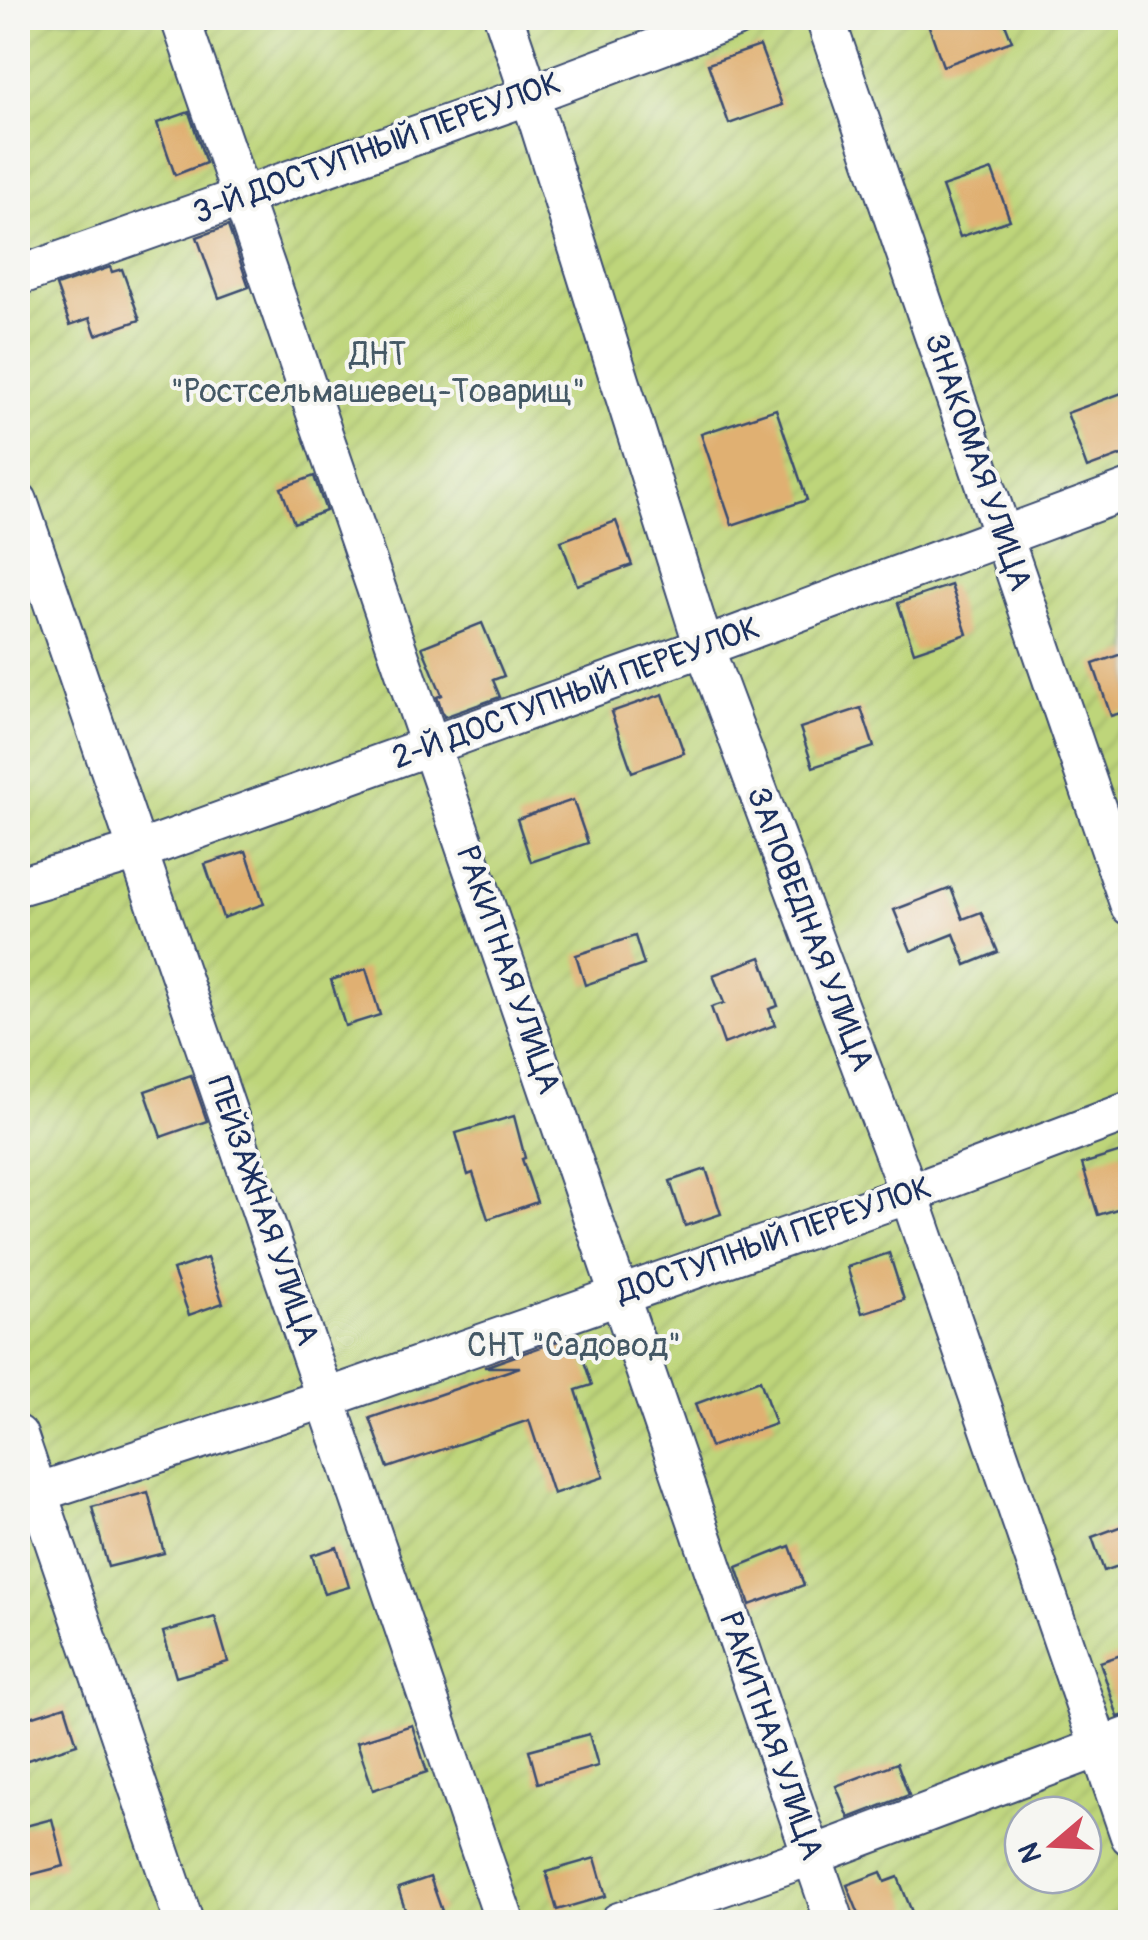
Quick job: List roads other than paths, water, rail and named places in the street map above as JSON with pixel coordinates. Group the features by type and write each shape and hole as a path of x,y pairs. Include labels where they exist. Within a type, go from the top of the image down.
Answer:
{"lane":[{"name":"РАКИТНАЯ УЛИЦА","path":"180,18 835,1922"},
{"name":"ЗАПОВЕДНАЯ УЛИЦА","path":"504,18 704,647 1115,1742 1130,1836"},
{"name":"3-Й ДОСТУПНЫЙ ПЕРЕУЛОК","path":"18,276 735,18"},
{"name":"ЗНАКОМАЯ УЛИЦА","path":"825,18 1130,906"},
{"name":"2-Й ДОСТУПНЫЙ ПЕРЕУЛОК","path":"18,886 138,851 1130,489"},
{"name":"ПЕЙЗАЖНАЯ УЛИЦА","path":"18,500 505,1922"},
{"name":"ДОСТУПНЫЙ ПЕРЕУЛОК","path":"27,1496 327,1398 910,1194 1130,1112"},
{"path":"18,1436 27,1496 184,1922"},
{"path":"619,1922 811,1856 1115,1742"}],"park label":[{"name":"ДНТ \"Ростсельмашевец-Товарищ\"","path":"378,374"},
{"name":"СНТ \"Садовод\"","path":"574,1346"}]}
